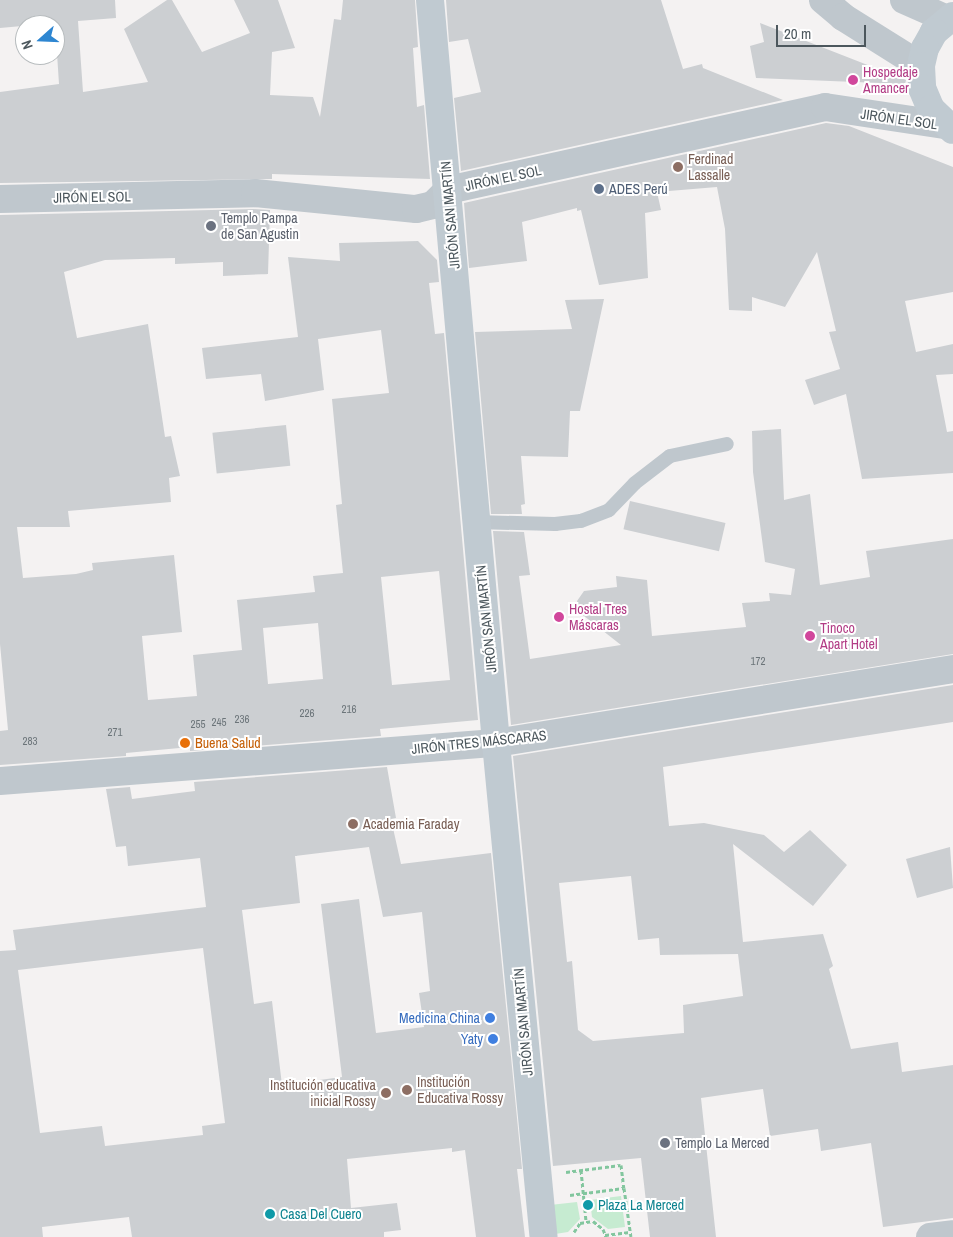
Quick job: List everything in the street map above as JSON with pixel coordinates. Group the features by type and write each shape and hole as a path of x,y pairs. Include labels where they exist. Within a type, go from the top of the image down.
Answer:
{"street":[{"name":"JIRÓN SAN MARTÍN","path":"430,0 496,743 544,1237"},
{"path":"823,0 843,17 920,66"},
{"path":"904,0 950,18 925,48 920,66 922,88 930,109 949,128"},
{"name":"JIRÓN EL SOL","path":"0,199 255,193 416,209 433,205 448,190 825,107 949,128"},
{"name":"JIRÓN TRES MÁSCARAS","path":"0,780 496,743 953,669"},
{"path":"930,1237 953,1234"}],"lane":[{"path":"476,522 555,524 581,522 609,510 635,483 670,456 726,444"}],"path":[{"path":"539,1188 582,1170 621,1165 631,1235 606,1236 599,1224 586,1221 576,1228 573,1237"},
{"path":"582,1170 586,1221"},
{"path":"539,1188 583,1194 624,1188"}],"green space":[{"path":"621,1196 625,1227 608,1229 592,1217 590,1200"},
{"path":"577,1202 580,1219 568,1232 555,1234 550,1205"}],"building":[{"path":"0,0 115,0 116,18 78,21 83,92 148,82 124,29 167,0 172,0 202,52 250,33 234,0 278,0 295,48 272,52 270,95 313,97 320,117 334,19 341,20 343,0 415,0 418,47 413,48 417,107 424,105 430,179 272,174 272,179 0,183 0,92 59,84 58,65 65,65 65,15 15,15 15,27 0,28"},
{"path":"446,0 661,0 683,69 702,64 703,68 783,100 461,171 454,98 481,92 468,39 449,42"},
{"path":"760,23 906,80 905,84 756,78 750,46 764,42"},
{"path":"826,123 849,126 953,167 953,292 905,301 916,352 953,344 953,374 936,375 947,432 953,431 953,473 862,479 846,394 814,405 805,380 840,369 829,332 836,331 817,252 785,307 752,297 752,311 729,310 725,229 717,187 657,192 661,210 645,213 648,278 599,285 581,210 577,211 577,208 522,222 527,261 469,268 464,203"},
{"path":"270,210 268,274 223,276 223,262 175,264 175,258 105,260 64,272 77,338 148,324 165,437 171,436 180,476 169,478 171,502 68,511 70,527 17,527 23,578 76,574 93,570 92,563 174,555 182,632 142,636 148,700 197,696 193,655 242,650 237,600 315,592 313,576 343,573 336,505 342,504 332,399 389,393 381,330 318,339 324,390 265,401 261,374 206,379 202,348 298,337 288,257 340,261 339,243 418,241 437,260 439,282 429,283 435,334 444,333 478,720 380,729 381,736 190,751 190,747 126,753 126,756 0,765 0,731 8,730 0,644 0,215","holes":["439,571 450,680 392,685 381,577","318,623 323,679 268,684 263,628"]},
{"path":"604,299 580,411 570,411 568,457 521,456 525,504 521,505 522,514 491,514 475,332 572,329 565,300"},
{"path":"286,425 290,466 217,474 212,433"},
{"path":"781,429 784,500 810,494 820,585 870,577 866,551 953,539 953,654 511,725 493,531 524,532 530,575 519,576 530,659 621,645 579,612 577,601 584,591 617,587 616,576 647,580 652,636 746,627 742,603 770,601 769,593 791,595 795,569 765,562 753,472 752,431"},
{"path":"630,501 725,523 719,551 623,529"},
{"path":"953,685 953,722 663,767 669,826 704,823 764,835 784,852 810,830 847,865 813,906 733,844 743,942 823,934 833,966 829,969 851,1049 898,1042 902,1072 953,1065 953,1218 883,1227 871,1143 821,1151 818,1129 770,1136 763,1089 701,1098 716,1237 650,1237 641,1158 553,1166 513,756","holes":["631,876 638,940 659,938 660,955 738,954 743,996 683,1005 684,1033 593,1041 578,1030 572,961 567,962 559,883"]},
{"path":"387,767 396,818 391,819 401,864 491,853 522,1169 517,1169 525,1237 476,1237 465,1150 452,1152 452,1148 347,1159 351,1208 397,1203 401,1230 384,1232 384,1237 132,1237 129,1217 42,1227 43,1237 0,1237 0,951 16,950 13,930 206,907 200,858 128,866 126,846 116,847 106,789 130,787 132,799 195,791 194,782","holes":["369,847 383,917 422,912 430,991 419,993 424,1027 376,1033 359,899 321,904 342,1077 282,1085 272,1001 254,1004 242,910 300,903 295,856","203,948 225,1123 202,1126 203,1135 105,1146 102,1126 40,1133 18,970"]},
{"path":"950,847 953,888 917,898 906,859"}],"place":[{"name":"Hospedaje Amancer","path":"853,80"},
{"name":"Ferdinad Lassalle","path":"678,167"},
{"name":"ADES Perú","path":"599,189"},
{"name":"Templo Pampa de San Agustin","path":"211,226"},
{"name":"Hostal Tres Máscaras","path":"559,617"},
{"name":"Tinoco Apart Hotel","path":"810,636"},
{"name":"Buena Salud","path":"185,743"},
{"name":"Academia Faraday","path":"353,824"},
{"name":"Medicina China","path":"490,1018"},
{"name":"Yaty","path":"493,1039"},
{"name":"Institución Educativa Rossy","path":"407,1090"},
{"name":"Institución educativa inicial Rossy","path":"386,1093"},
{"name":"Templo La Merced","path":"665,1143"},
{"name":"Plaza La Merced","path":"588,1205"},
{"name":"Casa Del Cuero","path":"270,1214"}]}
